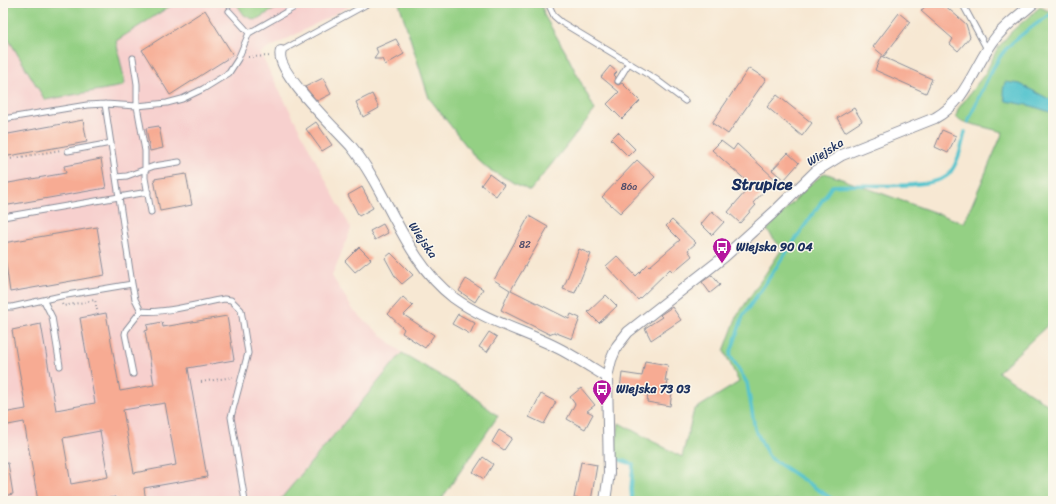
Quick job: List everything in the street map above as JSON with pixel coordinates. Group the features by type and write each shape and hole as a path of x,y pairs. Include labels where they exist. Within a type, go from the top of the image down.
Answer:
{"street":[{"name":"Wiejska","path":"605,501 609,473 607,377 611,360 617,346 628,332 724,257 773,213 816,171 842,154 935,118 948,110 958,100 998,36 1034,3"},
{"name":"Wiejska","path":"280,54 288,74 310,103 334,126 355,152 414,250 442,288 470,307 554,346 607,377"}],"lane":[{"path":"3,119 105,104 137,106 167,103 182,99 203,89 229,73 238,59 249,33 302,3"},
{"path":"280,54 369,3"},
{"path":"548,3 554,16 561,22 666,86 685,101"},
{"path":"962,3 988,51"},
{"path":"229,11 249,33"},
{"path":"133,58 137,84 137,106 145,151 145,168 152,212"},
{"path":"618,81 629,63"},
{"path":"105,104 132,284 135,299 140,311"},
{"path":"68,151 111,143"},
{"path":"116,177 127,176 145,168 179,162"},
{"path":"3,217 148,192"},
{"path":"3,307 44,302 61,296 132,284"},
{"path":"140,311 148,312 224,299 231,300 241,310 248,353 231,417 245,501"},
{"path":"44,302 52,316 60,366"},
{"path":"133,374 125,334 126,330 140,311"}],"path":[{"path":"238,59 280,54"},
{"path":"3,160 60,150 68,151"},
{"path":"200,382 235,377 242,378"}],"shaded area":[{"path":"175,3 236,3 244,15 255,20 286,3 356,3 260,53 351,229 332,276 354,311 402,353 279,501 3,501 3,30 45,100 125,83 116,41"}],"green space":[{"path":"3,3 175,3 116,41 125,83 123,86 45,100 3,30"},
{"path":"236,3 286,3 255,20 244,15"},
{"path":"399,3 542,3 544,15 565,51 595,110 530,191 488,169 475,157 429,98"},
{"path":"1040,7 1051,12 1053,11 1053,320 998,372 1053,408 1053,501 632,501 631,489 633,464 620,460 615,461 615,448 619,423 682,457 694,410 739,382 724,351 737,316 782,249 767,230 809,185 825,173 964,223 1003,132 960,121 956,117 958,109 986,72 997,49 1011,32"},
{"path":"402,353 465,390 498,416 440,501 279,501"}],"water":[{"path":"1005,82 1020,84 1049,99 1053,102 1053,113 1032,106 1006,101 1003,91"}],"building":[{"path":"928,3 942,3 966,24 970,37 958,51 950,44 953,39 921,11"},
{"path":"205,10 233,55 170,95 142,50"},
{"path":"899,13 910,22 884,56 873,47"},
{"path":"396,39 404,54 385,65 382,59 374,59 378,53 376,48"},
{"path":"881,56 932,79 926,93 875,70"},
{"path":"610,66 617,72 614,75 616,77 615,83 618,85 622,83 640,101 622,119 607,104 619,92 601,77"},
{"path":"749,68 766,79 728,134 712,123"},
{"path":"323,78 331,94 317,101 305,87"},
{"path":"372,94 379,108 363,117 356,102"},
{"path":"777,95 812,123 802,136 767,107"},
{"path":"854,108 862,121 845,132 837,118"},
{"path":"83,120 87,142 3,157 3,135"},
{"path":"316,122 332,145 322,151 306,129"},
{"path":"159,126 163,148 150,151 146,128"},
{"path":"942,130 956,136 948,153 935,147"},
{"path":"618,132 635,149 628,156 611,139"},
{"path":"721,141 733,150 737,144 775,179 753,203 756,205 740,223 728,212 751,185 712,150"},
{"path":"788,153 799,163 784,180 772,170"},
{"path":"101,159 106,188 3,206 3,184 66,173 64,166"},
{"path":"637,160 655,177 620,213 602,197"},
{"path":"186,174 192,205 160,211 154,179"},
{"path":"489,174 504,185 496,196 481,185"},
{"path":"362,187 373,208 359,216 348,195"},
{"path":"712,211 724,222 712,235 701,224"},
{"path":"529,216 548,227 511,290 569,319 571,314 580,318 572,339 554,332 549,334 501,310 510,290 494,280"},
{"path":"672,220 696,243 688,250 692,256 673,272 670,269 638,300 606,266 617,256 636,276 648,264 650,266 680,240 666,226"},
{"path":"383,224 388,233 375,240 370,231"},
{"path":"97,227 105,275 10,292 3,243"},
{"path":"359,247 371,259 355,272 345,261"},
{"path":"579,249 591,254 575,293 563,289"},
{"path":"391,253 413,275 402,284 396,278 385,258"},
{"path":"712,275 720,285 710,293 702,282"},
{"path":"466,279 483,289 475,302 459,291"},
{"path":"606,295 617,306 599,323 588,312"},
{"path":"403,297 413,306 404,315 434,335 425,348 402,333 404,329 388,314"},
{"path":"672,307 681,320 651,340 645,328 662,317 660,315"},
{"path":"106,313 120,391 154,385 145,331 148,330 147,325 162,322 163,327 227,316 234,360 188,368 207,477 144,488 146,501 117,501 116,497 91,501 38,501 24,422 3,426 3,413 26,409 12,330 41,324 56,410 95,403 80,318","holes":["165,403 176,465 134,473 123,410","100,431 108,477 71,484 63,438"]},
{"path":"458,314 475,323 470,334 452,324"},
{"path":"489,332 497,337 487,352 479,347"},
{"path":"645,361 668,365 665,381 668,381 666,391 672,392 670,406 647,402 648,394 620,389 622,373 642,376"},
{"path":"581,388 595,405 587,411 593,414 585,429 567,419 575,404 570,397"},
{"path":"541,394 556,402 544,424 529,417"},
{"path":"499,430 512,438 504,450 492,442"},
{"path":"483,457 493,464 484,479 473,472"},
{"path":"581,462 597,465 591,501 574,498"},
{"path":"8,463 13,494 3,496 3,464"}],"waterway":[{"path":"968,122 980,94 1000,56 1022,34 1053,13"},
{"path":"835,501 769,457 755,429 747,383 730,355 743,316 832,186 910,185 939,180 948,175 954,166 959,155 965,132"},
{"path":"620,460 633,464 631,489 632,501"}],"place":[{"name":"Wiejska 90 04","path":"722,264"},
{"name":"Wiejska 73 03","path":"602,406"}],"district":[{"name":"Strupice","path":"762,184"}]}
